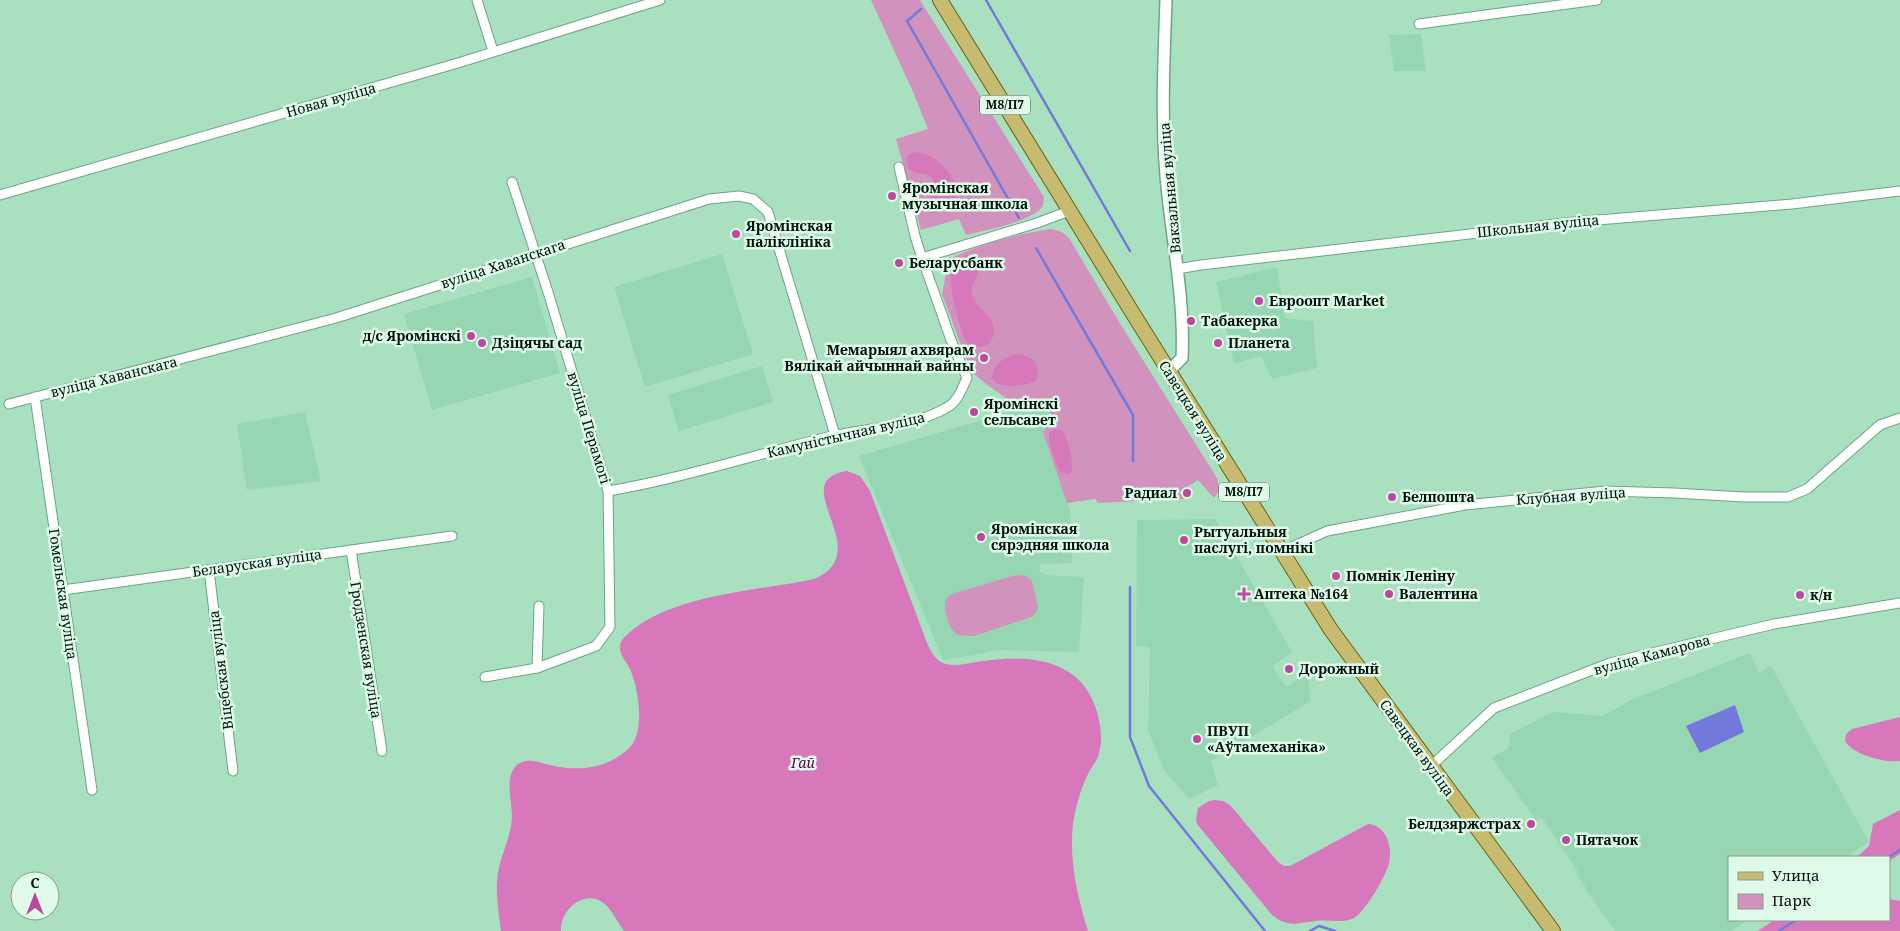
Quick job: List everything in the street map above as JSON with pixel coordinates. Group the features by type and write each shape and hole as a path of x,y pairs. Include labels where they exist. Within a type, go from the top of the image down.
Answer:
{"main road":[{"name":"Савецкая вуліца","path":"940,0 1331,630 1552,931"}],"street":[{"path":"477,0 493,51"},
{"name":"Новая вуліца","path":"0,195 458,63 660,0"},
{"name":"Вакзальная вуліца","path":"1166,0 1162,99 1166,176 1182,324 1182,358 1169,371"},
{"path":"1419,24 1598,0"},
{"name":"Камуністычная вуліца","path":"608,491 650,484 835,435 920,419 947,408 959,396 967,378 951,340 922,258 899,167"},
{"name":"вуліца Перамогі","path":"485,677 537,668 596,646 610,627 608,491 512,182"},
{"name":"Школьная вуліца","path":"1177,269 1221,262 1573,222 1792,204 1900,191"},
{"name":"вуліца Хаванскага","path":"9,404 336,318 709,199 739,196 753,199 768,212 835,435"},
{"path":"922,258 1037,224 1069,210"},
{"name":"Гомельская вуліца","path":"35,397 92,790"},
{"name":"Клубная вуліца","path":"1281,552 1327,531 1465,505 1606,491 1788,497 1807,490 1880,425 1900,418"},
{"name":"Беларуская вуліца","path":"63,590 452,536"},
{"name":"Гродзенская вуліца","path":"351,550 382,751"},
{"name":"Віцебская вуліца","path":"209,570 233,771"},
{"name":"вуліца Камарова","path":"1431,766 1494,708 1610,663 1774,624 1900,603"},
{"path":"537,668 539,606"}],"shaded area":[{"path":"1421,34 1426,71 1394,71 1389,35"},
{"path":"722,254 753,354 645,387 614,287"},
{"path":"1277,267 1285,318 1313,321 1317,368 1272,379 1261,356 1234,364 1216,282"},
{"name":"Дзіцячы сад","path":"532,277 560,373 432,410 404,314"},
{"path":"762,366 773,402 679,431 668,395"},
{"name":"Яромінская сярэдняя школа","path":"1043,402 1051,412 1051,422 1043,432 1070,511 1072,563 1040,564 1040,572 1045,575 1084,577 1079,652 1001,650 943,660 859,456"},
{"path":"305,412 321,481 247,490 237,424"},
{"path":"1215,519 1292,652 1272,666 1286,687 1307,674 1311,701 1211,761 1218,785 1189,799 1164,770 1148,730 1150,647 1136,646 1137,520"},
{"path":"1750,653 1759,673 1771,666 1869,842 1847,856 1728,856 1728,921 1746,921 1731,931 1615,931 1586,890 1576,873 1578,872 1542,818 1536,820 1492,758 1508,748 1510,734 1552,712 1603,716 1633,699"}],"green space":[{"path":"871,0 920,0 1044,197 1043,205 1039,211 1008,225 966,235 959,219 921,230 896,139 928,129"},
{"path":"914,152 922,153 937,160 949,172 953,180 956,196 949,206 939,212 931,213 927,207 933,190 933,179 908,168 907,156"},
{"path":"1051,229 1062,232 1069,238 1217,478 1220,489 1214,498 1198,480 1179,492 1184,499 1098,503 1095,499 1067,503 1043,432 1051,422 1051,412 1043,402 1013,411 1010,401 974,374 965,356 942,294 949,259 998,240"},
{"path":"966,255 971,255 979,264 972,293 976,303 991,320 994,331 991,341 980,347 971,345 964,337 953,300 951,276 958,261"},
{"path":"1018,354 1032,359 1037,370 1036,380 1028,384 1016,386 996,383 992,378 997,365 1004,359"},
{"path":"1055,429 1062,430 1068,444 1072,468 1068,474 1058,469 1049,442 1049,433"},
{"name":"Гай","path":"847,471 860,476 870,491 927,643 937,659 943,663 953,665 999,659 1030,659 1045,662 1072,674 1083,684 1091,697 1100,724 1101,739 1099,753 1079,797 1072,837 1075,878 1080,905 1088,931 624,931 606,905 590,898 576,903 570,908 565,915 561,931 501,931 497,882 511,825 510,780 515,767 520,763 535,761 561,767 593,767 613,760 630,747 638,730 639,707 632,675 620,652 622,640 649,619 670,609 718,596 814,579 831,567 838,552 824,488 830,477"},
{"path":"1020,575 1026,576 1032,581 1038,607 1036,613 1031,617 974,636 957,635 954,632 946,614 946,599 952,594"},
{"path":"1900,717 1900,761 1886,761 1870,757 1855,750 1845,741 1846,734 1852,729"},
{"path":"1209,801 1223,801 1230,805 1278,862 1284,866 1290,866 1368,824 1374,825 1384,832 1390,850 1389,863 1380,885 1364,909 1349,920 1283,922 1272,915 1197,824 1198,808"},
{"path":"1900,810 1900,854 1890,860 1890,856 1858,856 1869,846 1873,824"},
{"path":"1890,899 1900,901 1900,931 1758,931 1773,921 1890,921"}],"water":[{"path":"1735,705 1744,732 1700,753 1686,726"}],"waterway":[{"path":"986,0 1130,251"},
{"path":"921,9 907,21 1019,218"},
{"path":"1036,248 1133,415 1133,461"},
{"path":"1130,587 1130,737 1149,786 1265,931"},
{"path":"1890,856 1900,850"},
{"path":"1779,931 1794,921"},
{"path":"1310,931 1319,926 1335,931"}],"place":[{"name":"Яромінская музычная школа","path":"892,196"},
{"name":"Яромінская паліклініка","path":"736,234"},
{"name":"Беларусбанк","path":"899,263"},
{"name":"Евроопт Market","path":"1259,301"},
{"name":"Табакерка","path":"1191,321"},
{"name":"д/с Яромінскі","path":"471,336"},
{"name":"Дзіцячы сад","path":"482,343"},
{"name":"Планета","path":"1218,343"},
{"name":"Мемарыял ахвярам Вялікай айчыннай вайны","path":"984,358"},
{"name":"Яромінскі сельсавет","path":"974,412"},
{"name":"Радиал","path":"1187,493"},
{"name":"Белпошта","path":"1392,497"},
{"name":"Яромінская сярэдняя школа","path":"981,537"},
{"name":"Рытуальныя паслугі, помнікі","path":"1184,540"},
{"name":"Помнік Леніну","path":"1336,576"},
{"name":"Аптека №164","path":"1244,594"},
{"name":"Валентина","path":"1389,594"},
{"name":"к/н","path":"1800,595"},
{"name":"Дорожный","path":"1289,669"},
{"name":"ПВУП «Аўтамеханіка»","path":"1197,739"},
{"name":"Белдзяржстрах","path":"1531,824"},
{"name":"Пятачок","path":"1566,840"}]}
